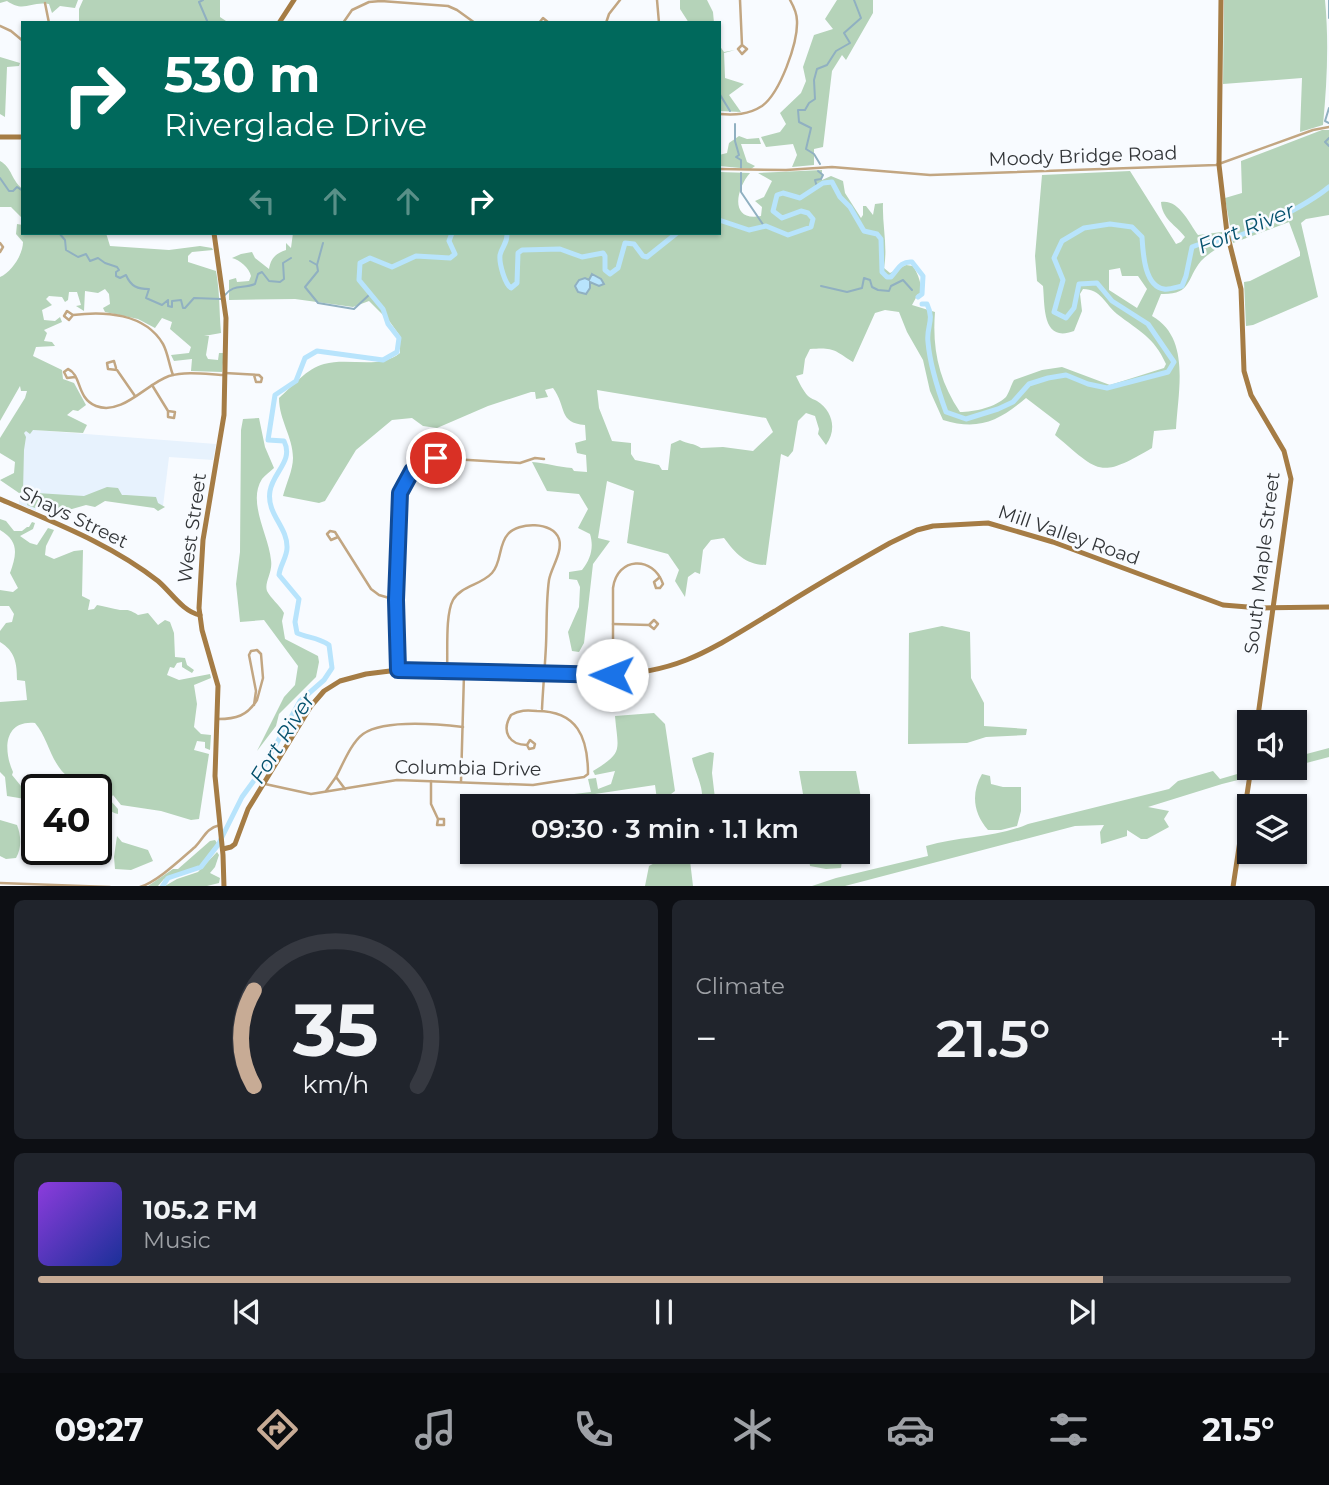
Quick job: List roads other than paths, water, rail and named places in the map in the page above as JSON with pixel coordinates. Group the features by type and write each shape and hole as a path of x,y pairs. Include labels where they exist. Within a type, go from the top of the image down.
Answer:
{"main road":[{"path":"280,21 295,0"},
{"name":"South Maple Street","path":"1221,0 1219,165 1227,233 1241,289 1245,378 1251,395 1284,451 1290,472 1290,491 1259,710"},
{"path":"0,137 21,137"},
{"name":"West Street","path":"214,235 227,336 222,434 202,547 200,615 218,680 214,772 224,886"},
{"name":"Shays Street","path":"0,499 103,545 156,579 189,611 200,615"},
{"name":"Mill Valley Road","path":"222,847 235,845 246,813 309,708 324,691 348,678 398,670 612,675 645,672 688,661 905,535 933,526 977,522 1005,527 1054,542 1215,603 1239,608 1329,607"},
{"path":"1233,886 1249,780"}],"street":[{"path":"607,21 620,0"},
{"path":"657,0 659,21"},
{"path":"740,0 742,45"},
{"path":"721,114 746,113 761,107 774,94 796,32 796,15 791,0"},
{"path":"345,21 358,6 380,1 448,6 472,21"},
{"path":"45,4 49,21"},
{"path":"0,26 21,39"},
{"name":"Moody Bridge Road","path":"721,169 786,170 832,167 930,175 1219,165 1313,130 1329,127"},
{"path":"0,243 3,247 0,252"},
{"path":"73,315 113,314 144,326 162,343 173,375"},
{"path":"116,369 135,396"},
{"path":"75,377 85,399 100,407 117,406 173,375 254,375"},
{"path":"152,385 168,411"},
{"path":"398,670 396,600 400,496 412,471 423,463 439,458 515,463 535,458 544,459"},
{"path":"447,670 452,602 462,590 480,583 494,571 500,559 504,539 509,532 520,526 545,527 554,532 559,541 559,550 549,582 542,711 518,711 508,719 506,727 508,737 517,744 527,745"},
{"path":"338,537 366,583 379,595 396,600"},
{"path":"612,675 613,586 622,568 632,564 644,564 654,569 660,577"},
{"path":"612,624 649,625"},
{"path":"218,719 241,717 254,705 260,694 263,675 262,656 257,650 251,651 249,655 256,692 254,705"},
{"path":"461,783 464,670"},
{"name":"Columbia Drive","path":"263,784 310,794 390,780 536,785 584,777 588,774 584,744 577,727 562,715 542,711"},
{"path":"326,793 356,743 369,732 405,724 463,727"},
{"path":"336,776 345,789"},
{"path":"431,781 432,809 438,819"},
{"path":"142,886 195,846 209,829 220,825"},
{"path":"0,883 82,886"}],"water":[{"path":"592,274 604,284 599,286 590,282 586,294 578,292 575,286 579,280 589,280"}],"waterway":[{"path":"203,0 199,2 207,21"},
{"path":"820,164 814,154 806,149 811,128 799,122 798,110 805,110 815,99 814,80 817,69 827,65 836,51 850,43 844,33 861,18 854,0"},
{"path":"1329,0 1329,18"},
{"path":"721,96 730,111"},
{"path":"1329,108 1325,121 1329,123"},
{"path":"735,124 735,141 739,155 736,157 741,160 741,168"},
{"path":"1329,138 1325,142 1329,146"},
{"path":"817,187 815,180 821,179 823,175 818,171"},
{"path":"741,173 741,192 764,226"},
{"path":"0,178 9,191 17,187 21,190"},
{"name":"Fort River","path":"721,221 749,230 766,226 788,235 811,227 813,219 808,213 801,211 782,218 773,211 777,195 783,193 800,198 823,183 832,182 864,231 877,234 881,239 882,272 891,277 902,264 912,262 923,276 922,294 918,297"},
{"name":"Fort River","path":"922,304 927,304 929,310 929,351 946,412 966,419 1013,402 1029,384 1048,378 1066,375 1107,388 1168,372 1174,362 1148,324 1112,301 1097,283 1079,284 1074,308 1066,318 1054,312 1063,280 1054,258 1062,241 1084,228 1110,224 1132,227 1142,237 1146,268 1152,282 1157,287 1171,289 1182,286 1192,247 1235,237 1263,226 1329,187"},
{"path":"61,235 65,240 66,250 78,257 86,254 90,261 98,258 117,267 119,270 116,276 120,278 126,275 135,286 149,289 146,298 162,305 168,300 168,306 172,307 172,301 181,300 185,308 194,298 221,299"},
{"name":"Fort River","path":"163,886 168,878 201,867 218,845 242,797 263,768 300,701 324,680 332,668 329,645 297,633 295,622 299,599 279,575 287,551 286,540 271,507 270,491 285,461 286,448 284,441 268,440 275,395 296,381 305,358 317,351 383,360 397,352 399,338 388,324 383,309 359,280 360,263 370,258 392,267 416,256 450,258 455,254 449,241 451,235"},
{"name":"Fort River","path":"507,235 500,259 501,268 511,288 517,283 518,253 522,250 560,249 582,257 603,253 605,270 610,274 618,268 625,243 634,244 643,256 647,257 674,235"},
{"path":"317,265 323,243"},
{"path":"225,295 235,288 255,284 258,274 262,272 269,281 280,282 284,279 283,263 291,258"},
{"path":"310,261 317,265 318,271 305,287 318,303 354,309 370,294"},
{"path":"821,286 847,292 862,288 864,278 870,280 872,287 878,290 889,291 891,286 903,280 912,290"}]}
